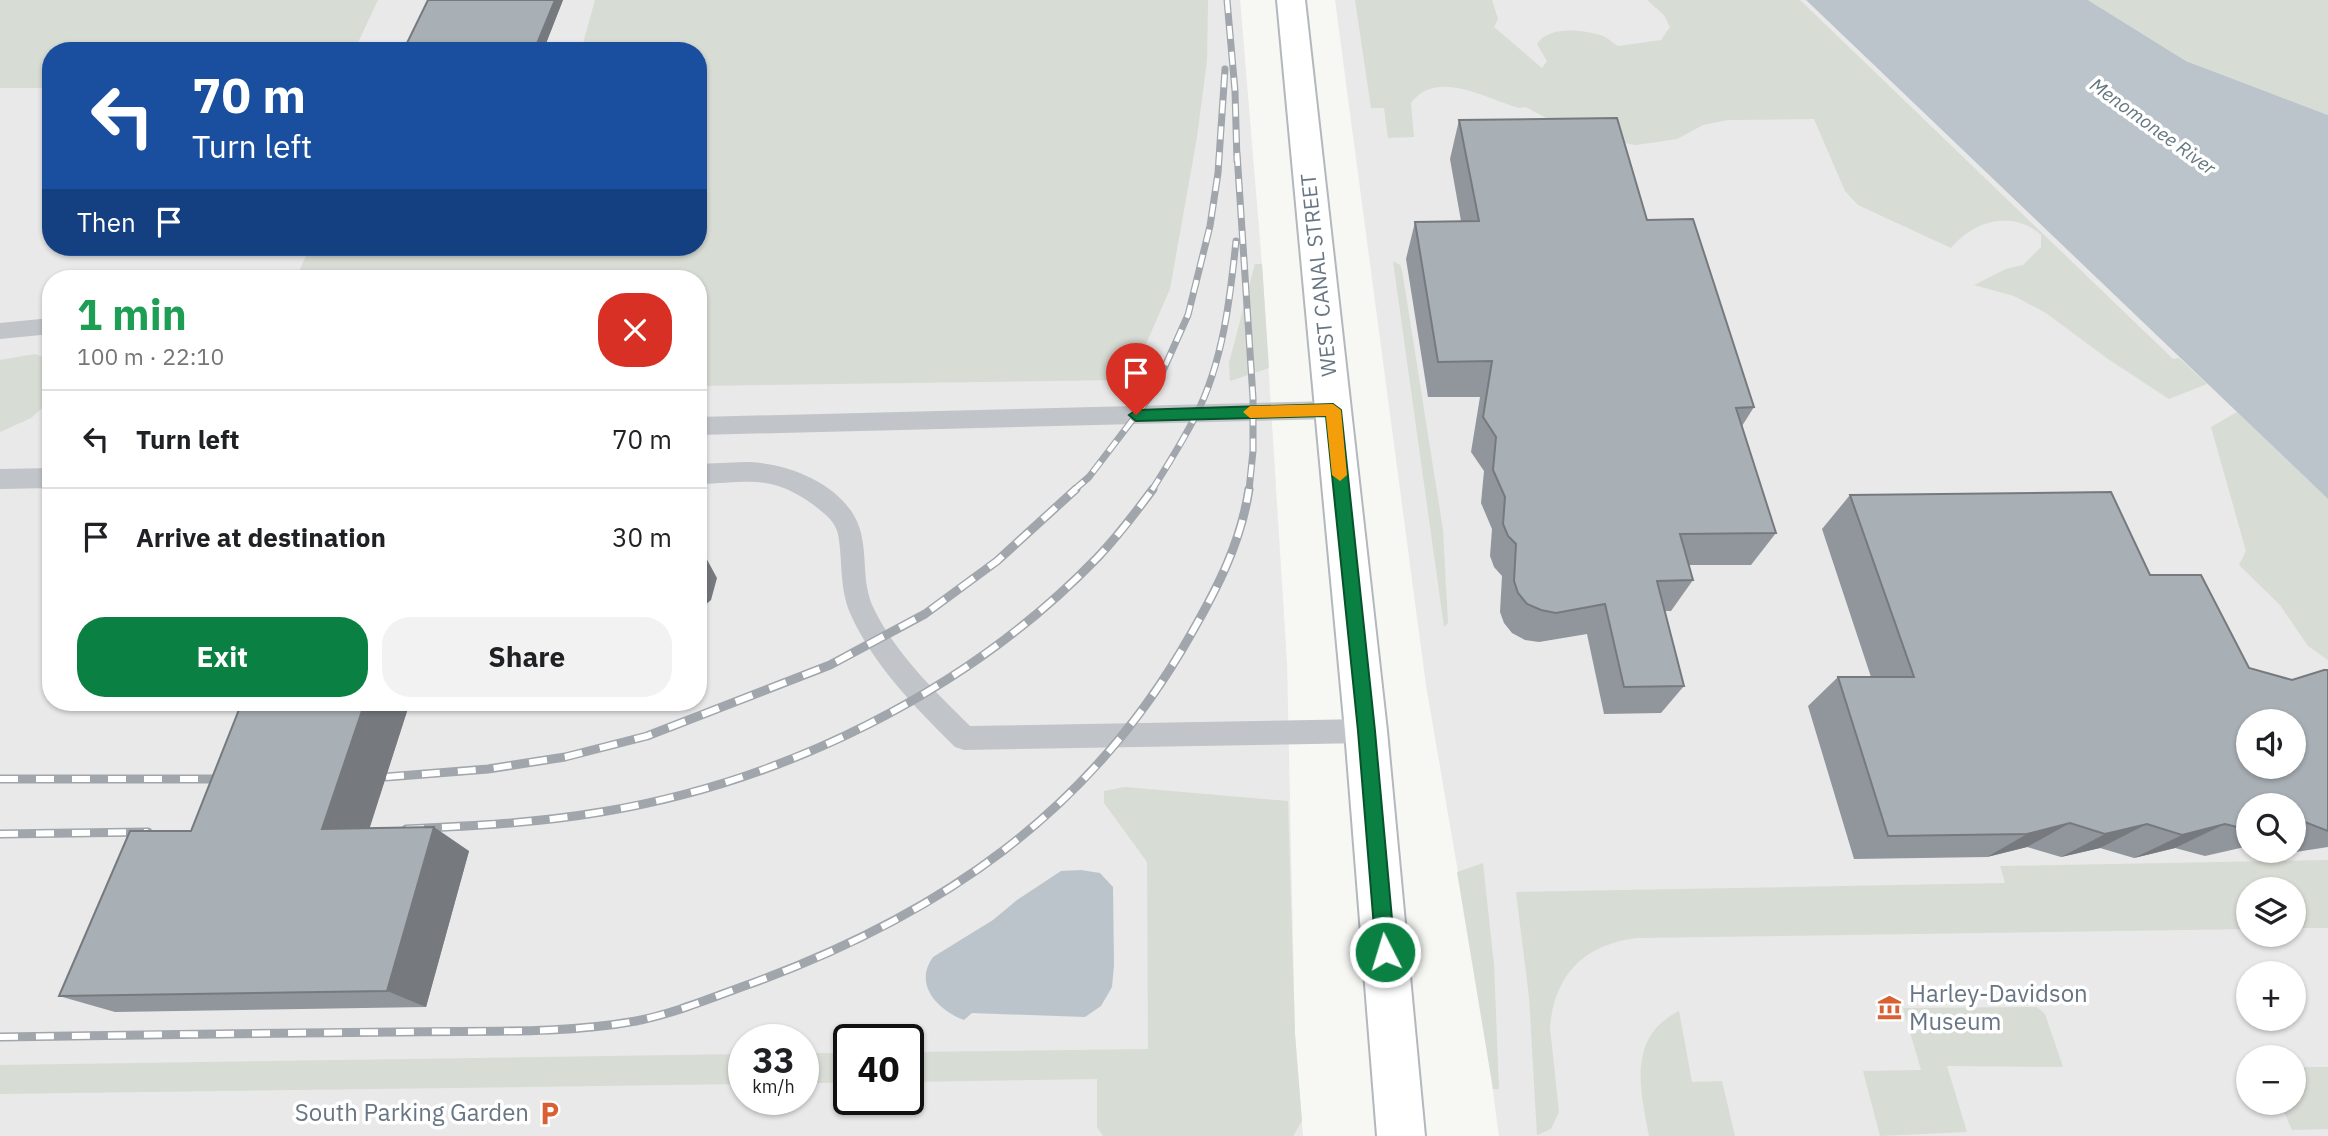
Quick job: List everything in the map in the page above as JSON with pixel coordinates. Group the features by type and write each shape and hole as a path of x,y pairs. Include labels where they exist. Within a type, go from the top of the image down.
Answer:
{"street":[{"name":"WEST CANAL STREET","path":"1291,0 1366,731 1401,1136"}],"lane":[{"path":"0,331 42,327"},
{"path":"707,426 1333,410"},
{"path":"707,474 775,473 818,495 844,518 851,545 855,593 878,639 921,695 964,738 1366,731"},
{"path":"0,479 42,478"}],"shaded area":[{"path":"0,0 1240,0 1262,264 1287,663 1295,1034 1303,1136 0,1136"},
{"path":"0,0 378,0 358,42 42,42 42,88 0,88"},
{"path":"595,0 1208,0 1207,60 1197,137 1170,289 1142,353 1121,380 707,386 707,270 300,270 306,256 707,256 707,42 583,42"},
{"path":"1335,0 1806,0 2328,499 2328,1136 1499,1136 1484,1024 1426,685"},
{"path":"1355,0 1492,0 1498,19 1494,27 1542,68 1547,61 1537,44 1550,34 1558,32 1595,34 1618,46 1661,40 1670,27 1664,15 1647,0 1800,0 2173,359 2179,358 2207,384 2169,399 2108,359 2046,313 2014,296 1974,285 2006,269 2023,265 2041,247 2041,235 2018,222 1994,222 1971,231 1951,248 1858,205 1845,191 1814,119 1728,120 1703,125 1677,139 1636,145 1608,140 1590,142 1526,107 1519,108 1478,93 1448,87 1434,88 1422,93 1411,103 1414,137 1388,138 1384,108 1371,108"},
{"path":"2088,0 2328,0 2328,115 2186,61"},
{"path":"1393,261 1400,265 1402,270 1443,530 1448,623 1444,627"},
{"path":"1255,264 1262,264 1269,368 1230,381 1229,363"},
{"path":"35,354 42,357 42,408 31,418 0,432 0,360"},
{"path":"2237,412 2328,499 2328,660 2308,646 2280,605 2239,565 2246,551 2211,427"},
{"path":"1125,787 1288,801 1295,1034 1302,1121 1293,1136 1103,1136 1097,1127 1097,1079 924,1082 924,1052 1148,1049 1147,862 1104,803 1104,791"},
{"path":"2306,860 2328,860 2328,928 2306,928 2306,877 2236,877 2236,929 1637,938 1618,941 1588,955 1576,965 1558,992 1550,1028 1559,1112 1551,1129 1537,1135 1529,997 1516,892 2005,883 2000,866 2306,863"},
{"path":"1483,863 1494,965 1499,1089 1493,1089 1457,872"},
{"path":"2037,1007 2045,1014 2063,1067 1947,1066 1967,1132 1880,1136 1863,1071 1921,1070 1903,1008"},
{"path":"1679,1011 1692,1082 1722,1081 1735,1136 1649,1136 1641,1083 1644,1050 1651,1035 1662,1022"},
{"path":"819,1053 833,1053 833,1083 819,1083"},
{"path":"728,1054 728,1084 0,1094 0,1065"},
{"path":"2306,1067 2328,1067 2328,1129 2292,1130 2285,1115 2306,1115"}],"water":[{"name":"Menomonee River","path":"1806,0 2088,0 2186,61 2328,115 2328,499"},
{"path":"1061,871 1100,873 1113,887 1112,987 1101,1006 1085,1017 972,1013 964,1020 937,1003 927,987 926,977 933,957 993,920 1017,900"}],"building":[{"path":"428,0 555,0 538,42 407,42"},
{"path":"1617,118 1647,220 1693,219 1754,407 1736,408 1776,533 1680,534 1693,580 1657,581 1684,686 1624,687 1605,604 1556,613 1527,604 1518,593 1514,581 1516,544 1508,536 1503,524 1505,497 1493,470 1496,437 1483,417 1492,361 1438,362 1415,222 1479,221 1459,120"},
{"path":"2111,492 2150,575 2201,575 2249,668 2292,680 2328,670 2328,831 2306,822 2306,793 2236,793 2236,827 2225,824 2182,835 2147,824 2105,834 2070,823 2027,834 1888,836 1838,677 1914,677 1850,495"},
{"path":"238,711 362,711 322,829 434,827 387,991 59,996 130,831 191,831"}],"railway":[{"path":"1227,0 1235,91 1237,161"},
{"path":"1074,490 1089,477 1153,393 1188,315 1210,226 1218,173 1225,69"},
{"path":"1237,153 1253,398 1253,451 1249,490"},
{"path":"1152,490 1191,425 1213,374 1228,308 1236,241"},
{"path":"386,777 488,769 565,757 647,736 830,665 925,614 997,561 1076,489"},
{"path":"406,829 528,821 601,812 670,798 804,754 869,724 931,689 990,650 1046,606 1097,558 1153,489"},
{"path":"0,1037 577,1028 636,1021 665,1014 819,956 885,925 947,890 1004,850 1058,805 1107,754 1151,697 1210,599 1234,546 1249,489"},
{"path":"0,779 230,779"},
{"path":"0,834 148,832"}],"slow traffic":[{"path":"1250,412 1333,410 1340,475"}],"place":[{"name":"Harley-Davidson Museum","path":"1889,1008"},
{"name":"South Parking Garden","path":"549,1113"}],"route":[{"path":"1136,415 1333,410 1366,731 1385,952"}]}
